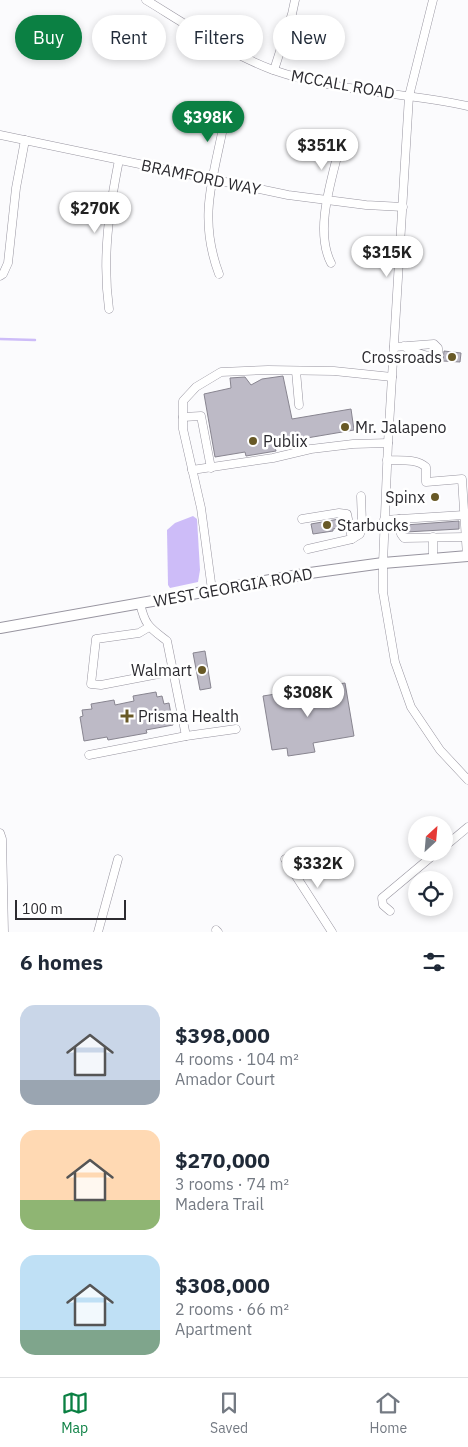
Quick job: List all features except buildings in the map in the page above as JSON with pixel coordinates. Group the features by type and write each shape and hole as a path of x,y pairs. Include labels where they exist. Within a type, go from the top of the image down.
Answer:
{"main road":[{"name":"WEST GEORGIA ROAD","path":"0,628 310,573 382,563 468,556"}],"street":[{"name":"MCCALL ROAD","path":"146,0 222,45 274,70 322,83 468,106"},
{"path":"274,70 295,0"},
{"path":"433,0 409,96 387,460 382,563 383,592 388,630 402,686 422,724 440,750 468,780"},
{"path":"219,274 213,260 207,214 226,112"},
{"name":"BRAMFORD WAY","path":"0,135 280,194 327,201 403,207"},
{"path":"0,276 3,274 8,263 16,188 25,140"},
{"path":"331,262 328,257 325,237 327,201 340,145"},
{"path":"109,309 106,234 110,202 119,160"},
{"path":"394,347 404,346"},
{"path":"296,371 299,405"},
{"path":"212,590 201,508 183,429 183,401 196,387 221,372 334,371 392,377"},
{"path":"183,418 201,416 211,468"},
{"path":"192,470 273,458 311,449 353,444 388,444"},
{"path":"387,460 422,463 426,467 426,482 462,479 468,556"},
{"path":"308,548 352,539 360,534 362,523 361,496"},
{"path":"302,519 339,513 346,514 352,539"},
{"path":"384,520 464,515"},
{"path":"399,519 401,534 404,538 466,537"},
{"path":"433,537 433,558"},
{"path":"140,603 143,618 149,627 167,641 186,736"},
{"path":"149,627 138,633 96,640 91,684 101,685 174,671"},
{"path":"89,755 186,736 236,729"},
{"path":"453,840 468,827"},
{"path":"0,834 2,839 4,932"},
{"path":"98,932 118,858"},
{"path":"285,859 332,932"},
{"path":"390,912 383,905 382,898 426,861"}],"shaded area":[{"path":"193,516 197,519 200,570 198,582 170,588 168,585 167,530 175,523"}],"waterway":[{"path":"0,339 35,340"}],"place":[{"name":"Crossroads","path":"452,357"},
{"name":"Mr. Jalapeno","path":"345,427"},
{"name":"Publix","path":"253,441"},
{"name":"Spinx","path":"435,497"},
{"name":"Starbucks","path":"327,525"},
{"name":"Walmart","path":"202,670"},
{"name":"Prisma Health","path":"127,716"}]}
